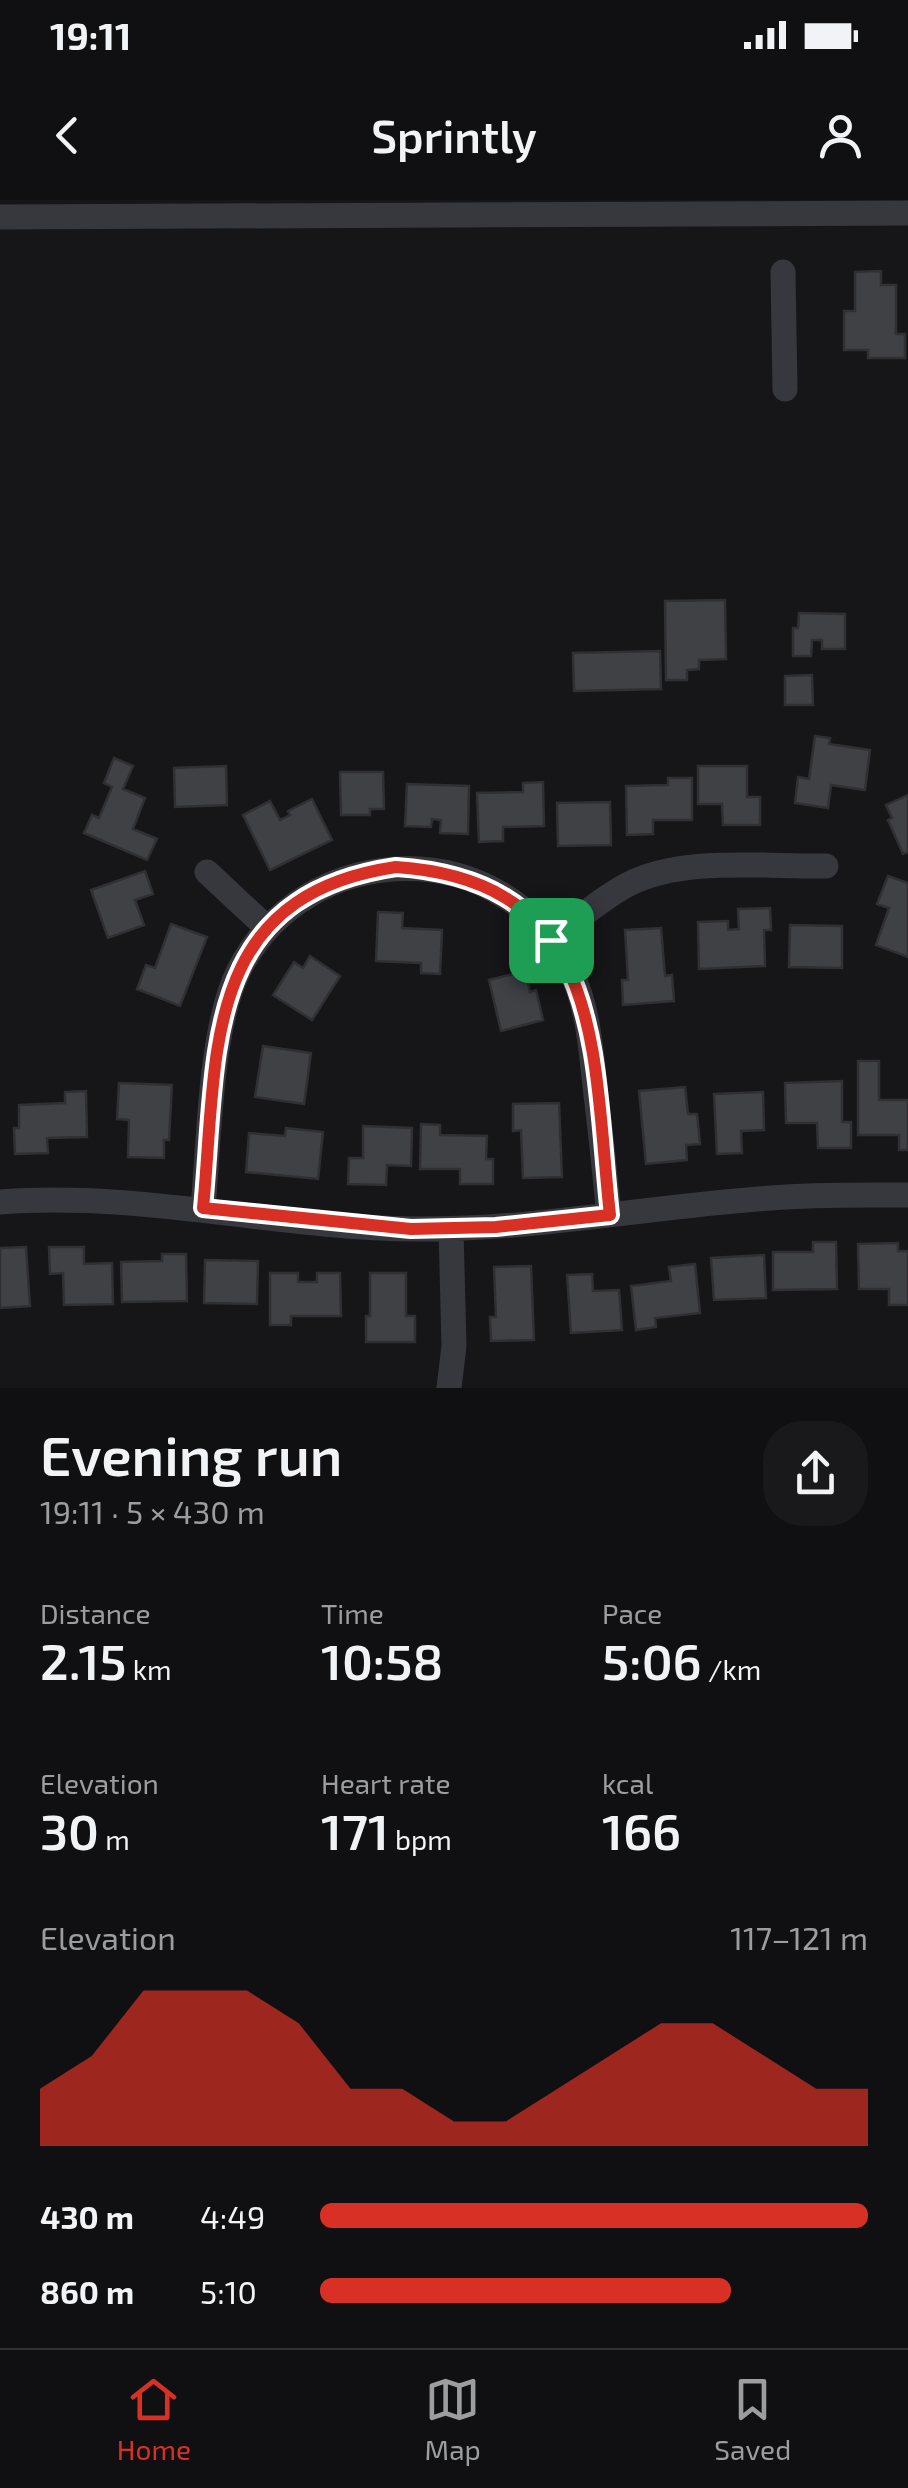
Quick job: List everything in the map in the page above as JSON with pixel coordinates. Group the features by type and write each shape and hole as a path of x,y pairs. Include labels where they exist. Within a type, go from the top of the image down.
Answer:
{"street":[{"path":"0,216 908,213"},
{"path":"782,272 784,389"},
{"path":"551,940 610,895 651,875 707,867 826,866"},
{"path":"203,1208 225,1003 250,948 267,928 310,894 362,872 396,867 449,874 497,892 532,917 551,940 579,988 587,1019 610,1215"},
{"path":"207,872 267,928"},
{"path":"0,1202 98,1199 345,1225 451,1229 769,1198 908,1195"},
{"path":"449,1388 454,1346 451,1229"}],"building":[{"path":"881,271 881,285 896,285 896,334 905,334 905,358 868,358 868,350 844,350 844,311 855,311 855,272"},
{"path":"725,600 726,659 699,660 699,669 687,670 687,680 666,680 665,601"},
{"path":"799,613 845,614 845,649 822,649 822,640 812,640 811,656 793,656 793,628 798,628"},
{"path":"660,651 661,689 574,691 573,653"},
{"path":"812,675 813,705 785,705 785,676"},
{"path":"815,736 830,738 829,744 870,750 865,790 831,785 828,808 795,803 798,777 809,779"},
{"path":"114,758 133,766 123,789 145,798 133,829 157,839 147,860 84,833 92,815 99,818 112,787 104,783"},
{"path":"226,766 227,805 175,807 174,768"},
{"path":"698,766 747,766 747,797 760,797 760,825 723,825 722,804 698,804"},
{"path":"340,772 383,772 384,809 370,809 370,815 341,815"},
{"path":"668,778 692,778 692,820 653,820 653,834 627,835 626,786 668,785"},
{"path":"543,782 544,826 503,827 503,841 479,842 477,793 523,792 523,783"},
{"path":"407,784 469,786 468,834 440,833 441,820 432,819 431,827 405,826"},
{"path":"908,795 908,852 903,854 888,820 892,818 886,805"},
{"path":"312,799 332,840 270,870 243,815 270,801 280,820 290,815 288,811"},
{"path":"610,802 611,845 558,846 557,803"},
{"path":"145,871 153,894 135,900 144,925 108,938 91,890"},
{"path":"888,876 908,883 908,957 876,945 889,908 877,904"},
{"path":"770,908 771,930 764,930 765,966 699,969 698,922 728,921 728,930 739,929 738,909"},
{"path":"378,912 403,913 402,928 442,930 440,974 421,973 421,963 376,961"},
{"path":"171,924 207,937 180,1006 137,989 146,965 155,968"},
{"path":"790,925 842,926 842,968 789,967"},
{"path":"661,928 665,976 672,975 674,1001 623,1005 622,980 628,980 625,930"},
{"path":"310,956 340,976 312,1020 273,995 294,962 303,968"},
{"path":"525,971 530,992 536,990 543,1020 501,1031 489,980"},
{"path":"263,1046 311,1053 304,1104 255,1097"},
{"path":"858,1061 879,1061 879,1100 908,1100 908,1150 899,1150 899,1135 858,1135"},
{"path":"842,1081 842,1122 851,1122 851,1148 818,1148 817,1123 786,1123 785,1083"},
{"path":"119,1083 172,1085 169,1140 164,1140 164,1158 128,1157 129,1120 117,1119"},
{"path":"685,1087 688,1114 697,1114 700,1144 686,1145 687,1160 646,1164 639,1091"},
{"path":"86,1091 87,1137 47,1138 48,1153 15,1154 14,1128 19,1128 19,1105 65,1103 65,1092"},
{"path":"763,1092 764,1130 741,1131 742,1153 717,1154 714,1094"},
{"path":"559,1103 562,1177 523,1178 521,1130 513,1131 513,1104"},
{"path":"421,1124 440,1125 440,1135 487,1136 486,1159 493,1159 493,1184 460,1184 460,1169 420,1169"},
{"path":"363,1126 412,1128 411,1166 387,1165 386,1185 348,1184 349,1158 363,1158"},
{"path":"286,1128 323,1132 318,1179 246,1172 249,1133 285,1136"},
{"path":"813,1242 836,1242 837,1289 773,1290 773,1252 813,1252"},
{"path":"898,1243 898,1251 908,1251 908,1305 889,1305 889,1289 859,1289 858,1244"},
{"path":"26,1247 30,1306 0,1308 0,1248"},
{"path":"49,1247 84,1247 84,1264 112,1263 113,1304 64,1305 63,1273 50,1274"},
{"path":"162,1254 186,1254 187,1301 122,1302 121,1262 162,1261"},
{"path":"764,1255 766,1298 714,1300 711,1258"},
{"path":"205,1260 258,1261 257,1304 204,1303"},
{"path":"695,1264 700,1313 655,1318 656,1327 636,1330 631,1286 671,1281 669,1267"},
{"path":"531,1266 534,1340 491,1341 490,1317 496,1317 494,1267"},
{"path":"270,1273 298,1273 298,1282 317,1282 317,1273 340,1273 341,1316 291,1316 291,1325 270,1325"},
{"path":"370,1273 406,1273 406,1316 415,1316 415,1342 366,1342"},
{"path":"592,1274 593,1291 619,1290 622,1330 571,1333 567,1275"}],"route":[{"path":"396,867 431,870 466,878 497,892 532,917 551,940 579,988 587,1019 610,1215 496,1227 411,1229 203,1208 225,1003 250,948 287,910 310,894 362,872 396,867"}]}
